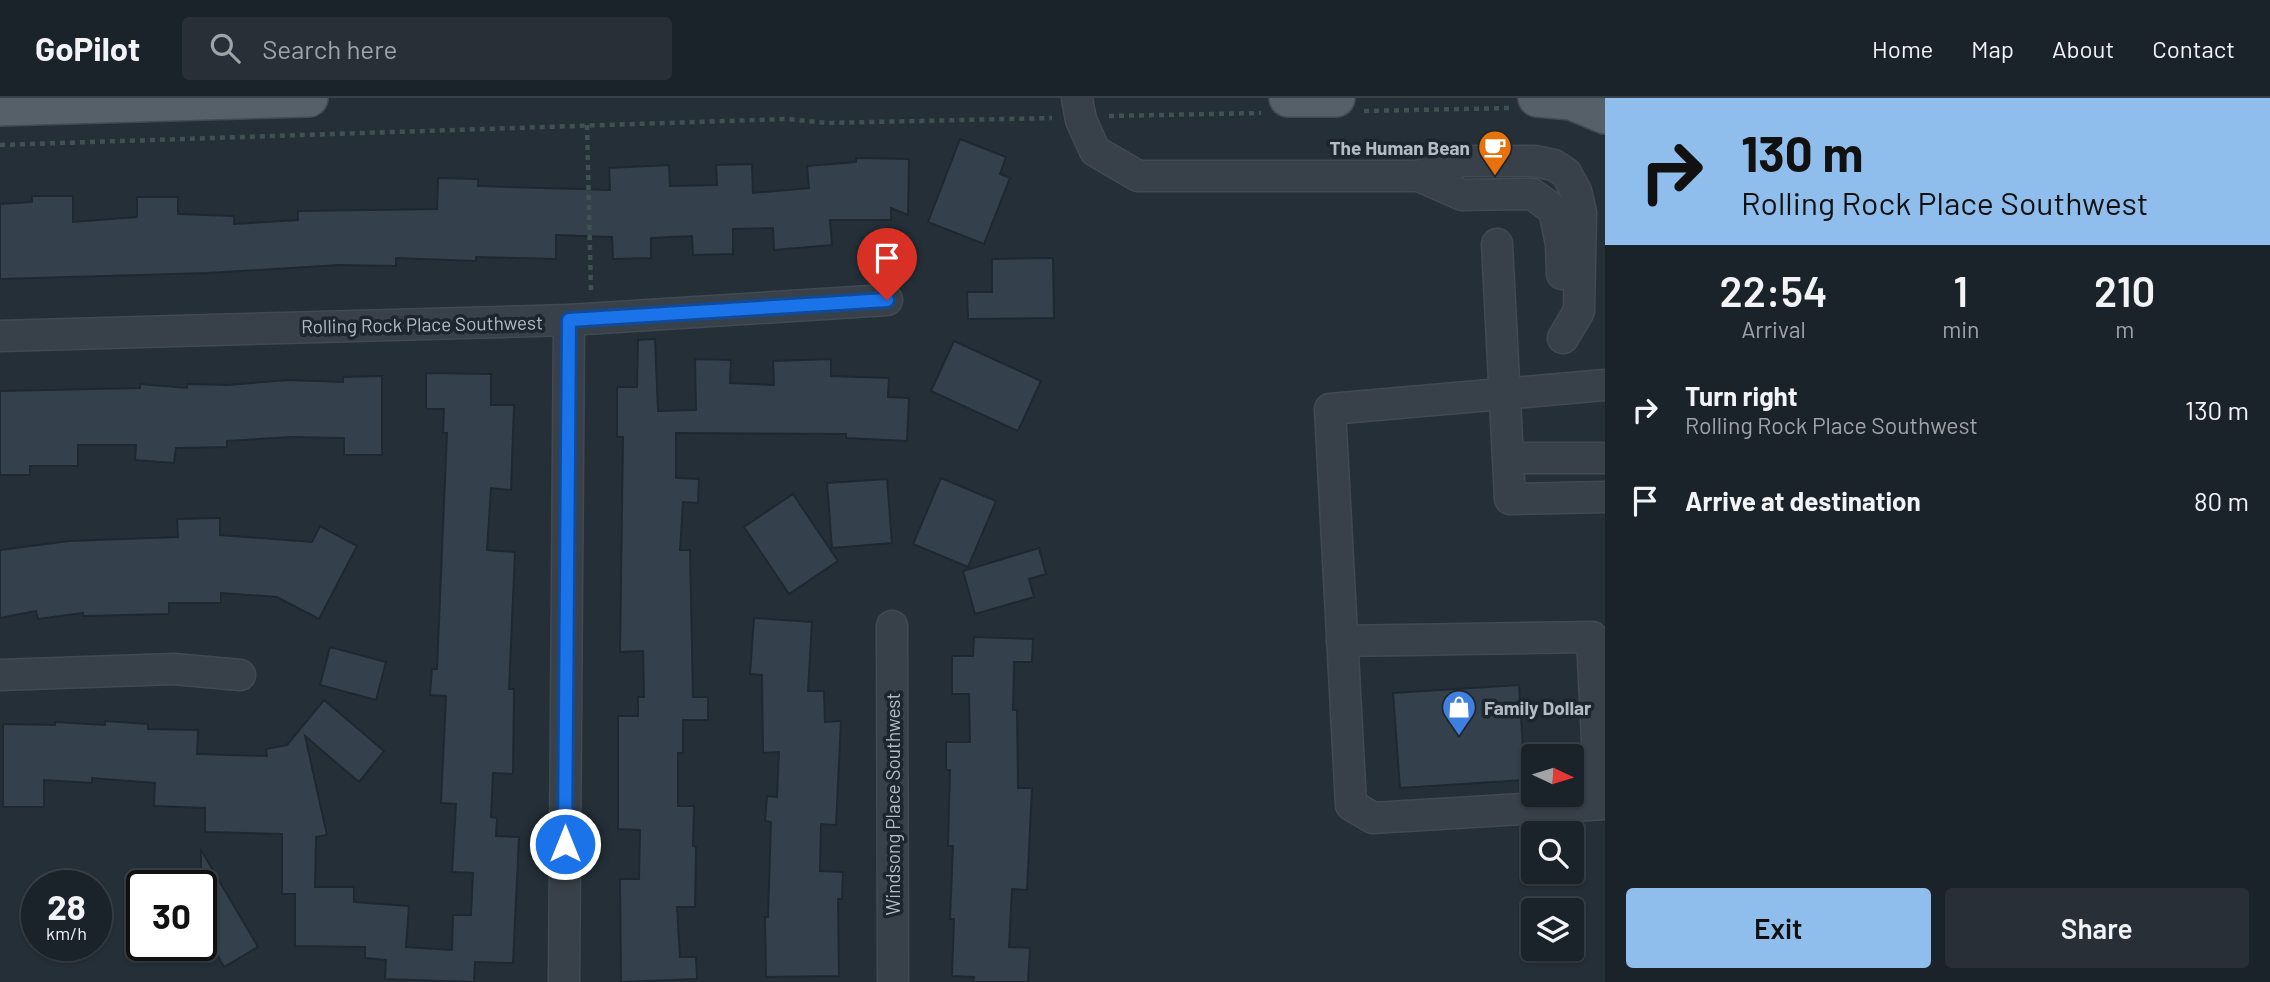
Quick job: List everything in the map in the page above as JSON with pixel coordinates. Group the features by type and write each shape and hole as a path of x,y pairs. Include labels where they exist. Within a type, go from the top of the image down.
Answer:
{"main road":[{"path":"0,107 309,98"},
{"path":"1525,103 1571,101 1605,115"},
{"path":"1277,105 1349,104"}],"street":[{"path":"1079,109 1095,151 1138,176 1419,176 1462,195 1532,194 1554,210 1561,244 1564,389"},
{"path":"1497,244 1510,499 1605,497"},
{"name":"Rolling Rock Place Southwest","path":"0,336 580,319 887,300"},
{"path":"564,982 580,319"},
{"path":"1342,641 1592,637 1602,804 1373,818 1351,805 1342,641 1330,409 1605,386"},
{"path":"1509,458 1605,458"},
{"name":"Windsong Place Southwest","path":"892,626 893,982"},
{"path":"0,675 174,669 240,675"}],"path":[{"path":"1349,104 1525,103"},
{"path":"0,145 787,119 827,123 1052,118 1079,109 1104,116 1277,105"},
{"path":"580,319 587,125"}],"building":[{"path":"960,139 1006,157 1000,174 1010,178 984,244 928,222"},
{"path":"856,158 909,159 908,215 891,208 891,220 830,220 832,245 774,250 773,228 733,229 733,254 693,255 692,236 651,238 651,258 613,259 612,237 556,235 556,259 476,257 476,261 396,258 396,266 339,265 208,273 0,279 0,204 32,202 32,196 73,196 73,222 137,217 137,197 178,197 178,214 234,216 234,224 298,220 298,211 437,209 438,178 478,179 478,186 610,190 609,168 669,165 670,186 717,185 716,165 752,164 753,193 809,188 807,166 856,162"},
{"path":"1053,258 1054,318 968,319 967,292 992,292 992,259"},
{"path":"655,339 658,411 696,410 695,359 731,360 730,383 774,385 773,361 831,359 831,376 889,378 888,397 909,398 907,441 846,438 846,434 676,433 676,478 699,479 698,503 683,502 680,550 690,550 693,697 708,697 708,720 683,720 683,753 678,753 678,806 694,806 693,846 696,847 695,907 677,907 680,957 696,957 697,979 621,982 620,879 639,879 640,830 618,829 618,716 638,716 638,697 644,697 643,651 620,652 623,437 617,437 617,387 637,387 638,340"},
{"path":"954,341 1041,381 1018,431 931,391"},
{"path":"426,373 491,374 491,405 514,405 511,490 491,488 487,550 515,552 509,689 514,689 513,774 493,773 491,817 497,818 496,836 519,837 513,963 475,962 474,982 385,979 386,960 365,958 365,947 295,946 295,894 282,894 282,834 205,832 205,808 154,806 155,783 92,778 92,783 44,780 44,807 3,807 3,724 55,725 55,722 105,725 105,721 148,724 148,729 198,730 197,754 267,756 266,749 287,745 324,700 384,751 359,782 305,736 327,835 316,837 315,887 354,887 354,902 409,906 406,947 452,950 453,915 471,915 473,873 452,872 456,804 441,803 446,696 430,695 432,669 437,669 447,433 443,433 444,409 426,409"},
{"path":"382,376 382,455 344,455 344,438 291,437 227,441 227,447 176,448 174,463 135,460 136,445 78,445 78,466 30,466 30,475 0,475 0,391 140,388 140,384 187,388 187,384 227,385 288,380 343,382 343,377"},
{"path":"941,478 996,501 968,567 913,544"},
{"path":"887,479 892,543 832,548 827,483"},
{"path":"793,494 838,561 789,594 744,527"},
{"path":"220,518 220,535 312,542 320,526 357,546 319,619 277,597 221,593 221,603 169,603 169,614 83,616 83,613 38,619 36,611 0,618 0,550 69,541 178,537 177,519"},
{"path":"1039,548 1046,574 1029,579 1034,597 975,614 963,571"},
{"path":"754,618 812,622 808,691 824,691 825,722 841,721 836,825 821,824 820,871 843,872 842,899 838,899 839,976 766,977 765,917 768,917 771,822 765,821 767,796 777,797 779,752 763,753 762,675 750,674"},
{"path":"974,637 1033,639 1032,662 1014,662 1013,710 1017,710 1018,788 1032,788 1027,890 1012,889 1009,947 1030,948 1028,982 973,982 974,977 952,976 954,919 950,919 953,846 948,846 950,770 946,770 946,742 970,742 969,694 952,694 952,656 973,656"},
{"path":"330,647 386,662 376,700 320,685"},
{"name":"Family Dollar","path":"1519,685 1523,744 1521,780 1400,788 1393,693"},
{"path":"201,850 213,870 201,870"},
{"path":"217,877 258,947 224,967 217,954"}],"place":[{"name":"The Human Bean","path":"1495,177"},
{"name":"Family Dollar","path":"1459,737"}],"route":[{"path":"565,844 569,320 887,300"}]}
